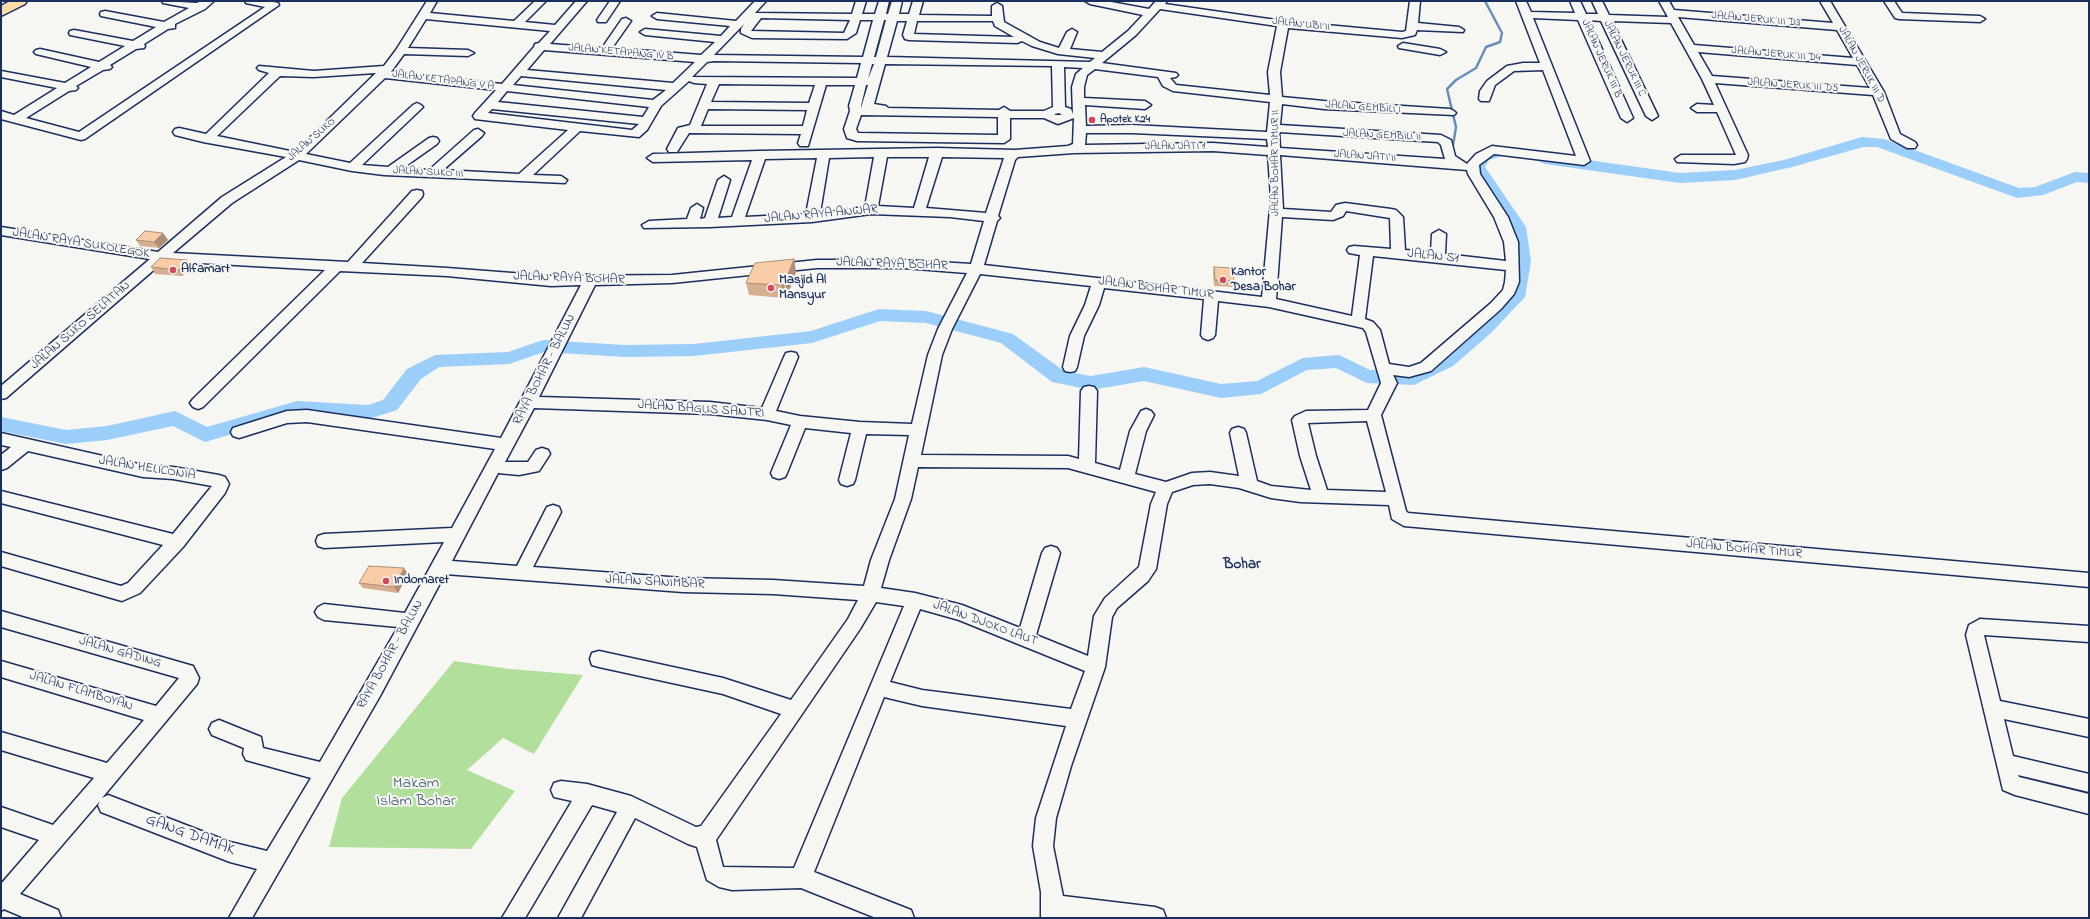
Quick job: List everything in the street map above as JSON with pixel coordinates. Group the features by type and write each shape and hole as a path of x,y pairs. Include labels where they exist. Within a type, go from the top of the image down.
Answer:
{"highway":[{"path":"1,6 9,1"},
{"path":"1,12 20,1"}],"street":[{"path":"167,1 203,5"},
{"path":"1,115 79,137 82,136 274,6 250,1"},
{"name":"JALAN SUKO","path":"162,257 228,200 297,156 385,71 401,51 432,1"},
{"path":"517,24 541,1"},
{"path":"582,1 540,46 479,116 632,134 638,132 647,121 656,104 685,82 703,59 761,1"},
{"path":"602,20 615,1"},
{"path":"861,1 856,17 852,31 847,36 752,35 746,33 746,29 757,16 856,17 879,17 990,19"},
{"path":"884,1 868,60 867,108 932,112"},
{"path":"897,1 880,60 855,106 856,111 850,130 852,135 857,137 1004,139 1004,113"},
{"path":"918,1 908,35 913,38 1017,40"},
{"name":"JALAN UBI II","path":"1090,1 1158,6 1283,24 1406,38"},
{"path":"1406,38 1415,1"},
{"path":"1473,167 1482,155 1498,150 1584,162 1521,1"},
{"name":"JALAN JERUK III B","path":"1575,1 1627,118"},
{"name":"JALAN JERUK III C","path":"1597,1 1652,116"},
{"path":"1664,1 1708,79 1720,109 1742,153 1741,159 1708,161 1681,159"},
{"name":"JALAN JERUK III D","path":"1825,1 1878,92 1895,136 1901,141 1911,145"},
{"path":"1889,1 1899,16 1980,19"},
{"path":"990,39 990,19 996,3"},
{"path":"996,3 997,18 1000,24 1036,44 1063,51 1106,56"},
{"path":"18,120 203,5"},
{"path":"1078,101 1078,88 1082,74 1106,56 1158,6"},
{"path":"105,14 168,26"},
{"name":"JALAN JERUK III D3","path":"1527,15 1604,17 1672,16 1841,27"},
{"path":"423,16 557,28"},
{"path":"657,16 738,24"},
{"path":"604,51 626,21"},
{"name":"JALAN BOHAR TIMUR II","path":"1269,302 1276,213 1274,132 1276,100 1274,72 1283,24"},
{"path":"1406,38 1459,30"},
{"path":"645,32 722,40"},
{"path":"1063,51 1072,32"},
{"path":"74,33 138,45"},
{"path":"1406,38 1431,40"},
{"path":"1406,38 1440,52"},
{"name":"JALAN KETAPANG IV B","path":"540,46 703,59 1058,63 1092,65 1167,74"},
{"name":"JALAN JERUK III D4","path":"1690,48 1861,62"},
{"path":"401,51 468,52"},
{"path":"40,52 104,66"},
{"path":"1058,63 1061,112 1080,130 1080,143 1075,149"},
{"path":"1485,100 1486,91 1491,83 1511,68 1523,66 1547,67"},
{"name":"JALAN KETAPANG V A","path":"263,68 277,72 314,74 385,71 503,89 656,104"},
{"path":"582,69 685,82"},
{"path":"207,139 277,72"},
{"path":"517,72 595,80 685,82 867,82"},
{"path":"4,74 70,87"},
{"name":"JALAN GEMBILI I","path":"1167,74 1167,84 1173,88 1371,109 1450,113"},
{"name":"JALAN JERUK III D5","path":"1708,79 1878,92"},
{"path":"564,125 595,80"},
{"path":"694,129 714,81"},
{"path":"804,144 821,82"},
{"path":"856,111 1004,113 1061,112 1078,101 1144,105"},
{"path":"489,105 647,121"},
{"path":"704,105 814,107"},
{"path":"1,106 31,112"},
{"path":"352,167 417,107"},
{"path":"1697,108 1720,109"},
{"path":"522,178 578,127"},
{"path":"672,148 682,131 694,129 808,130"},
{"path":"716,143 721,129"},
{"path":"737,222 759,151 763,130"},
{"name":"JALAN GEMBILI II","path":"1080,130 1337,133 1441,139 1447,143 1449,157 1456,164"},
{"name":"JALAN SUKO III","path":"179,132 207,139 352,167 391,171 561,180"},
{"path":"433,173 478,133"},
{"path":"391,171 433,141"},
{"name":"JALAN JATI 1","path":"652,158 759,151 824,154 937,152 1015,154 1075,149 1166,146 1275,150"},
{"name":"JALAN JATI II","path":"1275,150 1456,164"},
{"path":"919,211 937,152"},
{"path":"871,210 881,153"},
{"path":"812,218 824,154"},
{"path":"561,790 587,794 631,806 698,837 705,836 714,826 796,710 854,624 871,594 880,560 903,499 935,355 949,322 976,269 993,218 1009,159 1015,154"},
{"path":"1456,164 1473,167"},
{"path":"1385,374 1409,372 1426,367 1496,306 1506,296 1511,287 1513,266 1510,242 1506,229 1501,217 1486,195 1473,167"},
{"path":"710,223 724,180"},
{"path":"198,403 345,266 417,194"},
{"path":"1276,213 1333,216 1338,213 1341,208 1345,207 1391,213 1396,217 1398,254"},
{"path":"692,224 697,208"},
{"name":"JALAN RAYA ANWAR","path":"649,225 812,218 830,214 871,210 919,211 993,218"},
{"name":"JALAN RAYA SUKOLEGOK","path":"1,231 162,257"},
{"path":"1438,257 1439,234"},
{"name":"JALAN S1","path":"1358,322 1360,251 1438,257 1513,266"},
{"name":"JALAN RAYA BOHAR","path":"162,257 345,266 551,280 590,281 672,280 774,268 845,263 904,264 976,269"},
{"name":"JALAN SUKO SELATAN","path":"1,394 162,257"},
{"name":"JALAN BOHAR TIMUR","path":"976,269 1269,302 1358,322"},
{"name":"RAYA BOHAR - BALUN","path":"240,918 325,773 440,567 529,402 590,281"},
{"path":"1070,367 1076,336 1092,305 1099,282"},
{"path":"1208,335 1211,296"},
{"path":"912,461 1055,461 1087,466 1166,488 1192,479 1226,479 1284,494 1321,497 1396,499 1373,415 1385,374 1373,330 1368,325 1358,322"},
{"path":"767,414 791,357"},
{"path":"1087,466 1089,392"},
{"name":"JALAN BAGUS SANTRI","path":"529,402 710,408 767,414 800,422 860,428 918,430"},
{"path":"1126,477 1138,431 1146,415"},
{"path":"1321,497 1308,456 1300,420 1308,417 1373,415"},
{"path":"239,432 287,417 307,416 506,445"},
{"path":"779,472 800,422"},
{"path":"847,480 860,428"},
{"path":"1238,433 1248,484"},
{"name":"JALAN HELICONIA","path":"1,439 25,446 143,471 173,472 219,481 221,484 219,489 177,542"},
{"path":"1,464 25,446"},
{"path":"494,467 519,469 533,467 542,454"},
{"path":"1155,918 1053,912 1051,883 1044,857 1043,837 1053,792 1096,667 1100,629 1106,609 1120,594 1142,576 1148,566 1159,504 1166,488"},
{"path":"1,497 177,542 134,588 122,594 1,558"},
{"name":"JALAN BOHAR TIMUR","path":"1396,499 1398,515 1407,520 2085,580"},
{"path":"521,574 553,512"},
{"path":"324,541 457,535"},
{"path":"1026,638 1051,553"},
{"name":"JALAN SANIMBAR","path":"440,567 683,585 773,588 871,594"},
{"name":"JALAN DJOKO LAUT","path":"871,594 915,600 962,613 1096,667"},
{"path":"801,878 810,850 915,600"},
{"path":"324,612 410,621"},
{"name":"JALAN GADING","path":"1,619 186,672 190,678 160,716"},
{"path":"2089,634 1986,627 1976,629 1974,635 1993,708 2009,779 2015,786 2089,804"},
{"path":"599,659 723,686 796,710"},
{"name":"JALAN FLAMBOYAN","path":"5,674 160,716"},
{"path":"879,688 922,698 1022,710 1078,719"},
{"path":"1993,708 2089,728"},
{"path":"50,918 5,900 56,836 160,716"},
{"path":"219,728 254,743 253,754 325,773"},
{"path":"1,740 110,772"},
{"path":"2005,762 2089,783"},
{"path":"513,918 587,794"},
{"name":"GANG DAMAK","path":"108,805 230,852 273,863"},
{"path":"569,918 631,806"},
{"path":"1,816 56,836"},
{"path":"705,836 714,873 719,877 732,879 801,878 903,918"}],"green space":[{"name":"Makam Islam Bohar","path":"454,661 510,669 583,675 534,754 503,738 467,770 515,791 471,849 329,847 342,798"}],"building":[{"path":"145,231 163,233 154,242 136,240"},
{"path":"160,258 187,260 178,270 151,267"},
{"path":"794,259 785,282 781,285 746,283 755,263"},
{"path":"1214,267 1233,268 1234,281 1215,280"},
{"path":"369,566 404,568 394,587 359,583"}],"waterway":[{"path":"1452,151 1456,127 1447,89 1456,80 1476,68 1486,47 1500,42 1502,33 1485,1"},
{"path":"1545,159 1680,178 1735,175 1787,164 1862,142 1879,142 2017,193 2037,192 2075,177 2089,178"},
{"path":"1,424 66,437 107,433 175,418 205,435 297,408 368,412 390,405 414,374 435,361 509,358 543,346 625,351 694,350 812,337 879,315 926,317 1007,338 1059,377 1091,383 1144,374 1221,391 1261,387 1303,364 1339,361 1367,376 1414,378 1446,361 1485,329 1516,297 1523,261 1518,227 1477,167 1483,157 1494,154"}],"place":[{"name":"Apotek K24","path":"1092,120"},
{"name":"Alfamart","path":"173,270"},
{"name":"Kantor Desa Bohar","path":"1223,280"},
{"name":"Masjid Al Mansyur","path":"771,288"},
{"name":"Indomaret","path":"386,581"}],"district":[{"name":"Bohar","path":"1242,566"}]}
